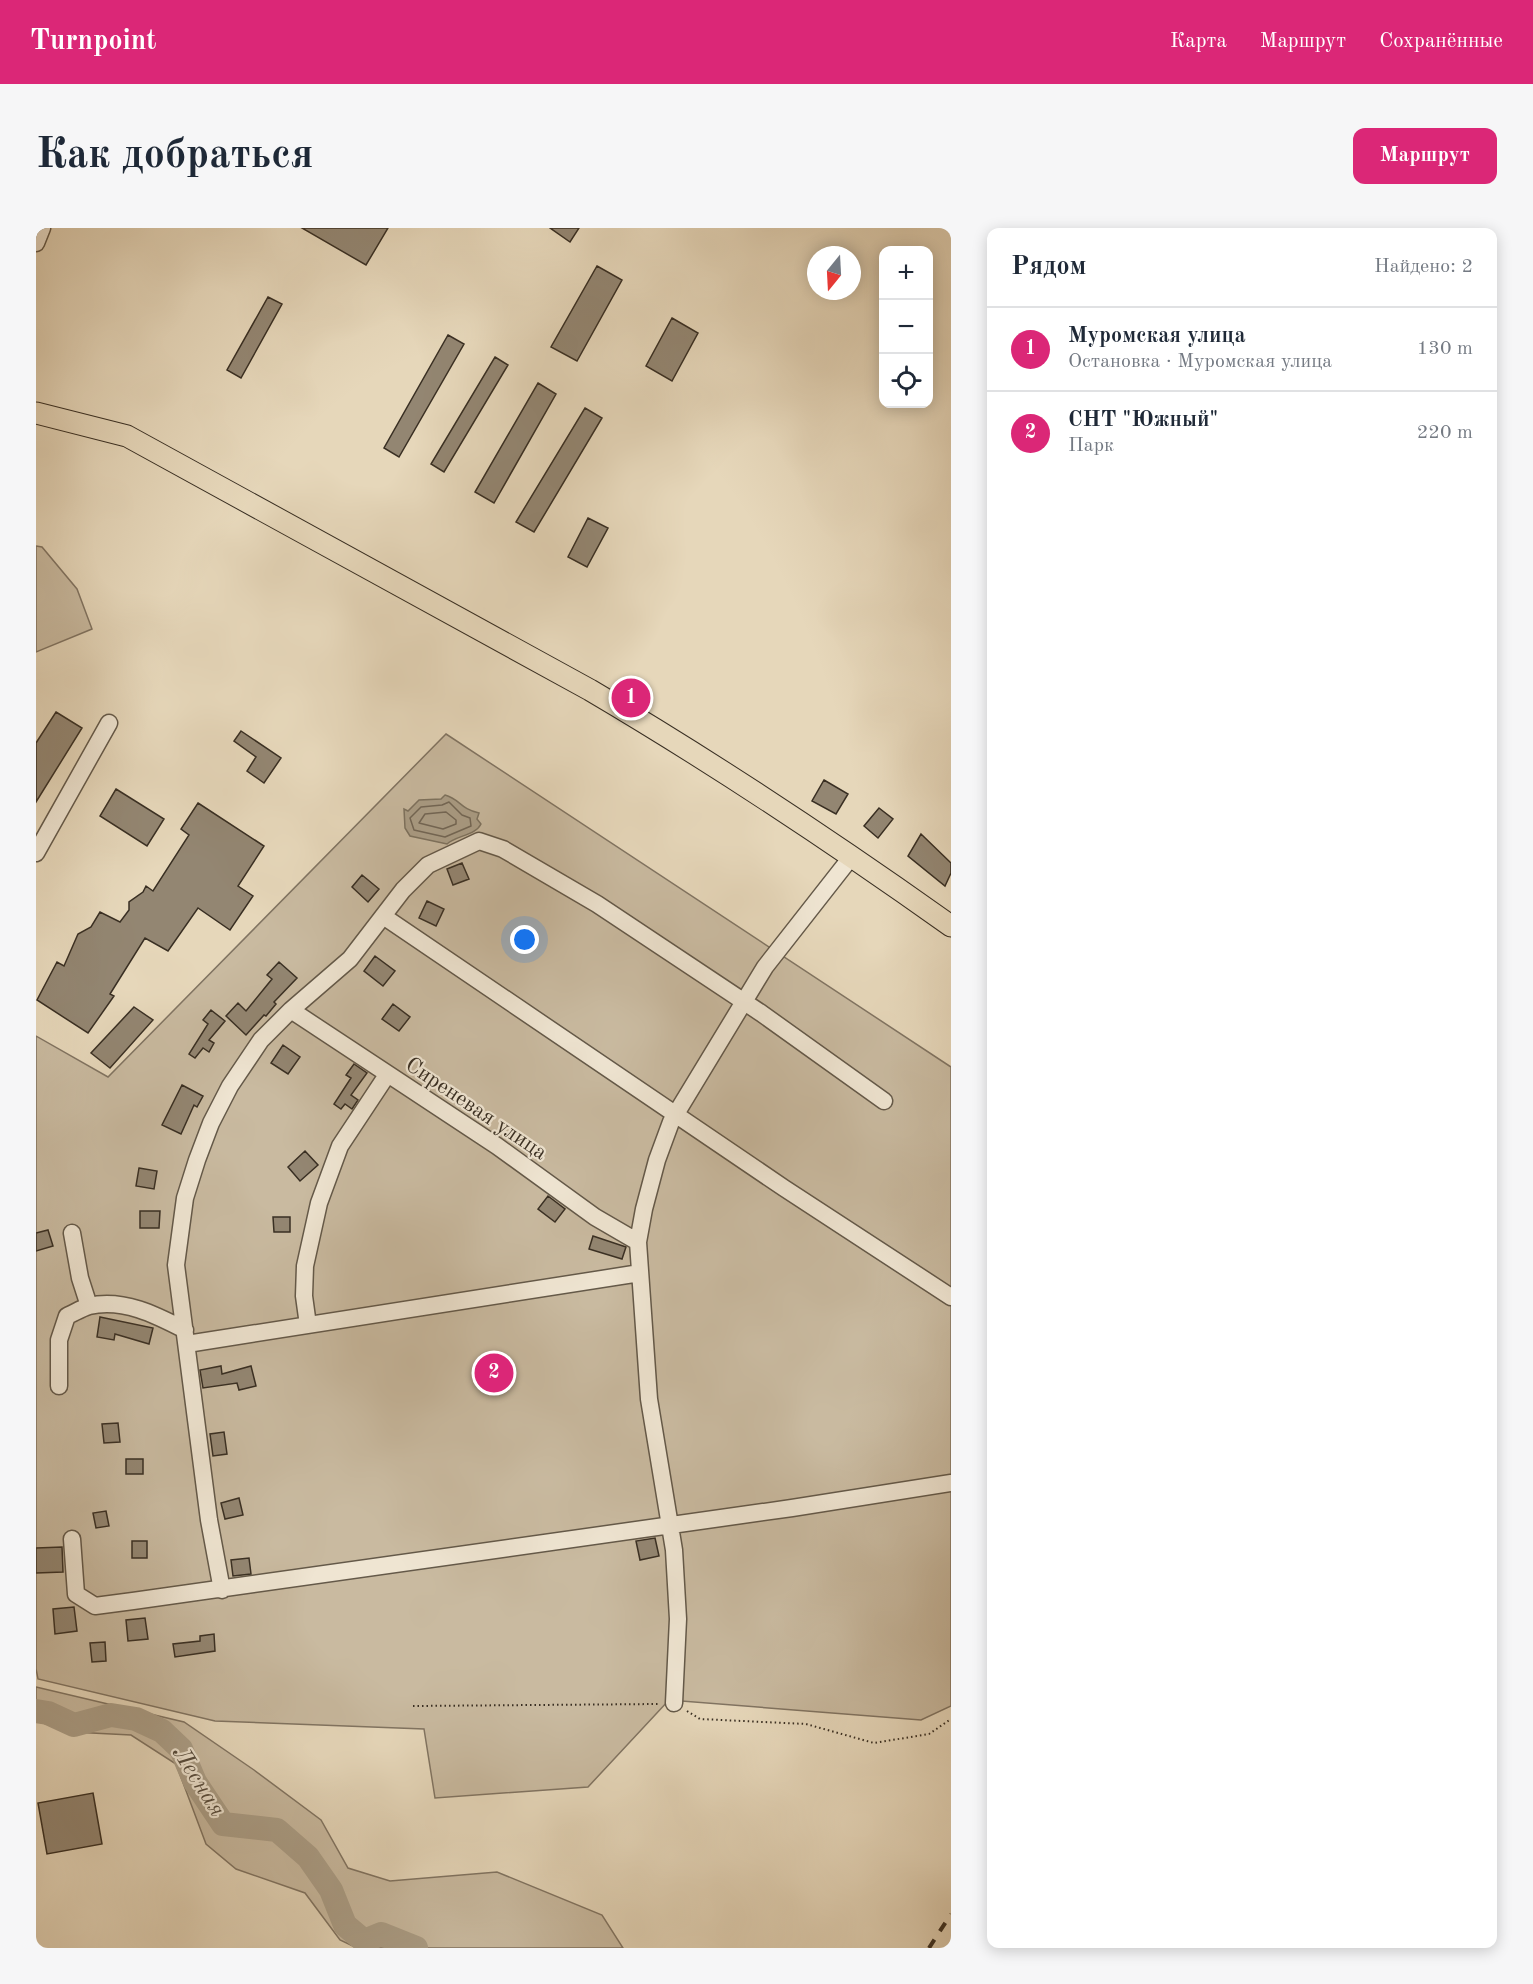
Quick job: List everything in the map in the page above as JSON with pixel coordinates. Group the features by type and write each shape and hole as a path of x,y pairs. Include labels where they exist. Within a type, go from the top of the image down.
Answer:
{"main road":[{"path":"36,413 127,436 590,690 852,856 951,926"}],"street":[{"path":"36,243 42,228"},
{"path":"36,853 109,723"},
{"path":"222,1590 209,1520 176,1265 185,1198 212,1123 230,1086 261,1040 291,1010 350,959 403,890 428,865 479,841 503,849 560,881 743,1001 884,1101"},
{"path":"674,1703 678,1619 674,1550 649,1399 638,1242 644,1209 657,1160 671,1122 765,967 852,856"},
{"path":"383,916 676,1115 951,1297"},
{"name":"Сиреневая улица","path":"291,1010 496,1146 595,1217 638,1242"},
{"path":"308,1325 304,1296 305,1266 319,1203 340,1146 387,1075"},
{"path":"72,1233 80,1278 89,1306"},
{"path":"59,1386 59,1340 67,1316 89,1306 118,1303 158,1316 186,1337 308,1325 640,1273"},
{"path":"72,1539 76,1594 95,1606 670,1526 951,1483"}],"path":[{"path":"413,1706 674,1703 700,1719 806,1724 874,1743 929,1734 951,1719"}],"shaded area":[{"path":"36,546 42,547 77,589 92,629 36,652"},
{"path":"446,734 951,1067 951,1706 921,1720 669,1700 588,1787 435,1798 424,1729 215,1721 38,1679 36,1669 36,1036 108,1077"},
{"path":"36,1687 184,1722 321,1820 348,1868 390,1881 497,1872 602,1915 623,1948 357,1948 340,1940 305,1893 236,1869 206,1844 176,1764 131,1735 72,1732 36,1721"}],"water":[{"path":"445,795 479,813 477,819 481,824 478,828 447,844 410,836 405,828 404,809 408,811 419,800 441,799"}],"building":[{"path":"302,228 388,228 366,265"},
{"path":"550,228 579,228 570,242"},
{"path":"597,266 622,280 577,361 551,347"},
{"path":"268,297 282,304 241,378 227,370"},
{"path":"672,318 698,333 672,381 646,366"},
{"path":"448,335 464,344 399,457 384,448"},
{"path":"495,357 508,365 444,472 431,464"},
{"path":"538,383 556,394 494,503 475,492"},
{"path":"585,408 602,418 534,532 516,522"},
{"path":"588,518 608,528 587,567 568,557"},
{"path":"56,712 82,728 36,802 36,743"},
{"path":"241,731 281,758 264,783 247,771 256,757 234,741"},
{"path":"824,780 848,794 836,814 812,801"},
{"path":"116,789 164,819 147,846 100,816"},
{"path":"198,803 264,846 238,886 253,896 230,930 198,908 168,951 145,938 110,994 114,996 88,1033 37,1000 57,962 64,966 78,934 91,927 100,912 120,922 129,910 129,902 143,892 146,886 153,891 189,835 181,829"},
{"path":"879,808 893,819 878,838 864,826"},
{"path":"921,834 951,863 951,873 945,886 908,856"},
{"path":"462,863 469,879 453,885 447,869"},
{"path":"362,875 379,889 368,902 352,887"},
{"path":"427,901 444,909 436,926 419,918"},
{"path":"375,956 395,971 383,986 364,971"},
{"path":"279,962 297,978 274,1002 276,1004 266,1016 264,1015 246,1035 226,1016 238,1003 246,1011 272,979 267,975"},
{"path":"393,1004 410,1017 399,1031 382,1019"},
{"path":"134,1007 153,1020 110,1068 91,1053"},
{"path":"211,1010 225,1021 209,1040 214,1043 209,1052 203,1048 195,1058 189,1054 208,1024 203,1020"},
{"path":"283,1045 300,1057 288,1074 271,1063"},
{"path":"354,1064 367,1073 351,1095 358,1100 352,1109 345,1104 341,1109 334,1104 351,1078 346,1075"},
{"path":"182,1085 203,1096 197,1107 194,1105 181,1134 162,1125"},
{"path":"305,1151 318,1165 300,1181 288,1167"},
{"path":"139,1168 157,1171 154,1189 136,1186"},
{"path":"548,1196 565,1209 555,1222 538,1209"},
{"path":"140,1211 160,1211 159,1228 140,1228"},
{"path":"273,1217 290,1217 290,1232 274,1232"},
{"path":"48,1230 53,1246 36,1251 36,1233"},
{"path":"593,1236 626,1247 622,1259 589,1249"},
{"path":"100,1317 153,1328 149,1344 115,1334 114,1340 97,1337"},
{"path":"221,1366 222,1374 251,1366 256,1386 239,1390 237,1383 203,1388 200,1370"},
{"path":"118,1423 120,1442 104,1443 102,1424"},
{"path":"224,1432 227,1454 213,1456 210,1434"},
{"path":"126,1459 143,1459 143,1474 126,1474"},
{"path":"239,1498 243,1515 225,1519 221,1503"},
{"path":"106,1511 109,1526 96,1528 93,1513"},
{"path":"655,1538 659,1556 640,1560 636,1541"},
{"path":"132,1541 147,1541 147,1558 132,1558"},
{"path":"62,1547 63,1572 36,1573 36,1548"},
{"path":"249,1558 251,1574 233,1576 231,1560"},
{"path":"74,1607 77,1631 55,1634 53,1609"},
{"path":"145,1618 148,1639 128,1641 126,1620"},
{"path":"214,1634 215,1651 175,1657 173,1644 200,1641 200,1636"},
{"path":"105,1642 106,1661 92,1662 90,1643"},
{"path":"93,1793 102,1844 47,1854 38,1803"}],"waterway":[{"name":"Лесная","path":"36,1711 48,1713 74,1725 111,1715 136,1719 162,1731 181,1749 195,1782 223,1824 277,1830 308,1857 331,1890 345,1925 364,1941 381,1934 416,1948"}],"railway":[{"path":"929,1948 951,1914"}],"place":[{"name":"Муромская улица","path":"631,698"},
{"name":"СНТ \"Южный\"","path":"494,1373"}]}
